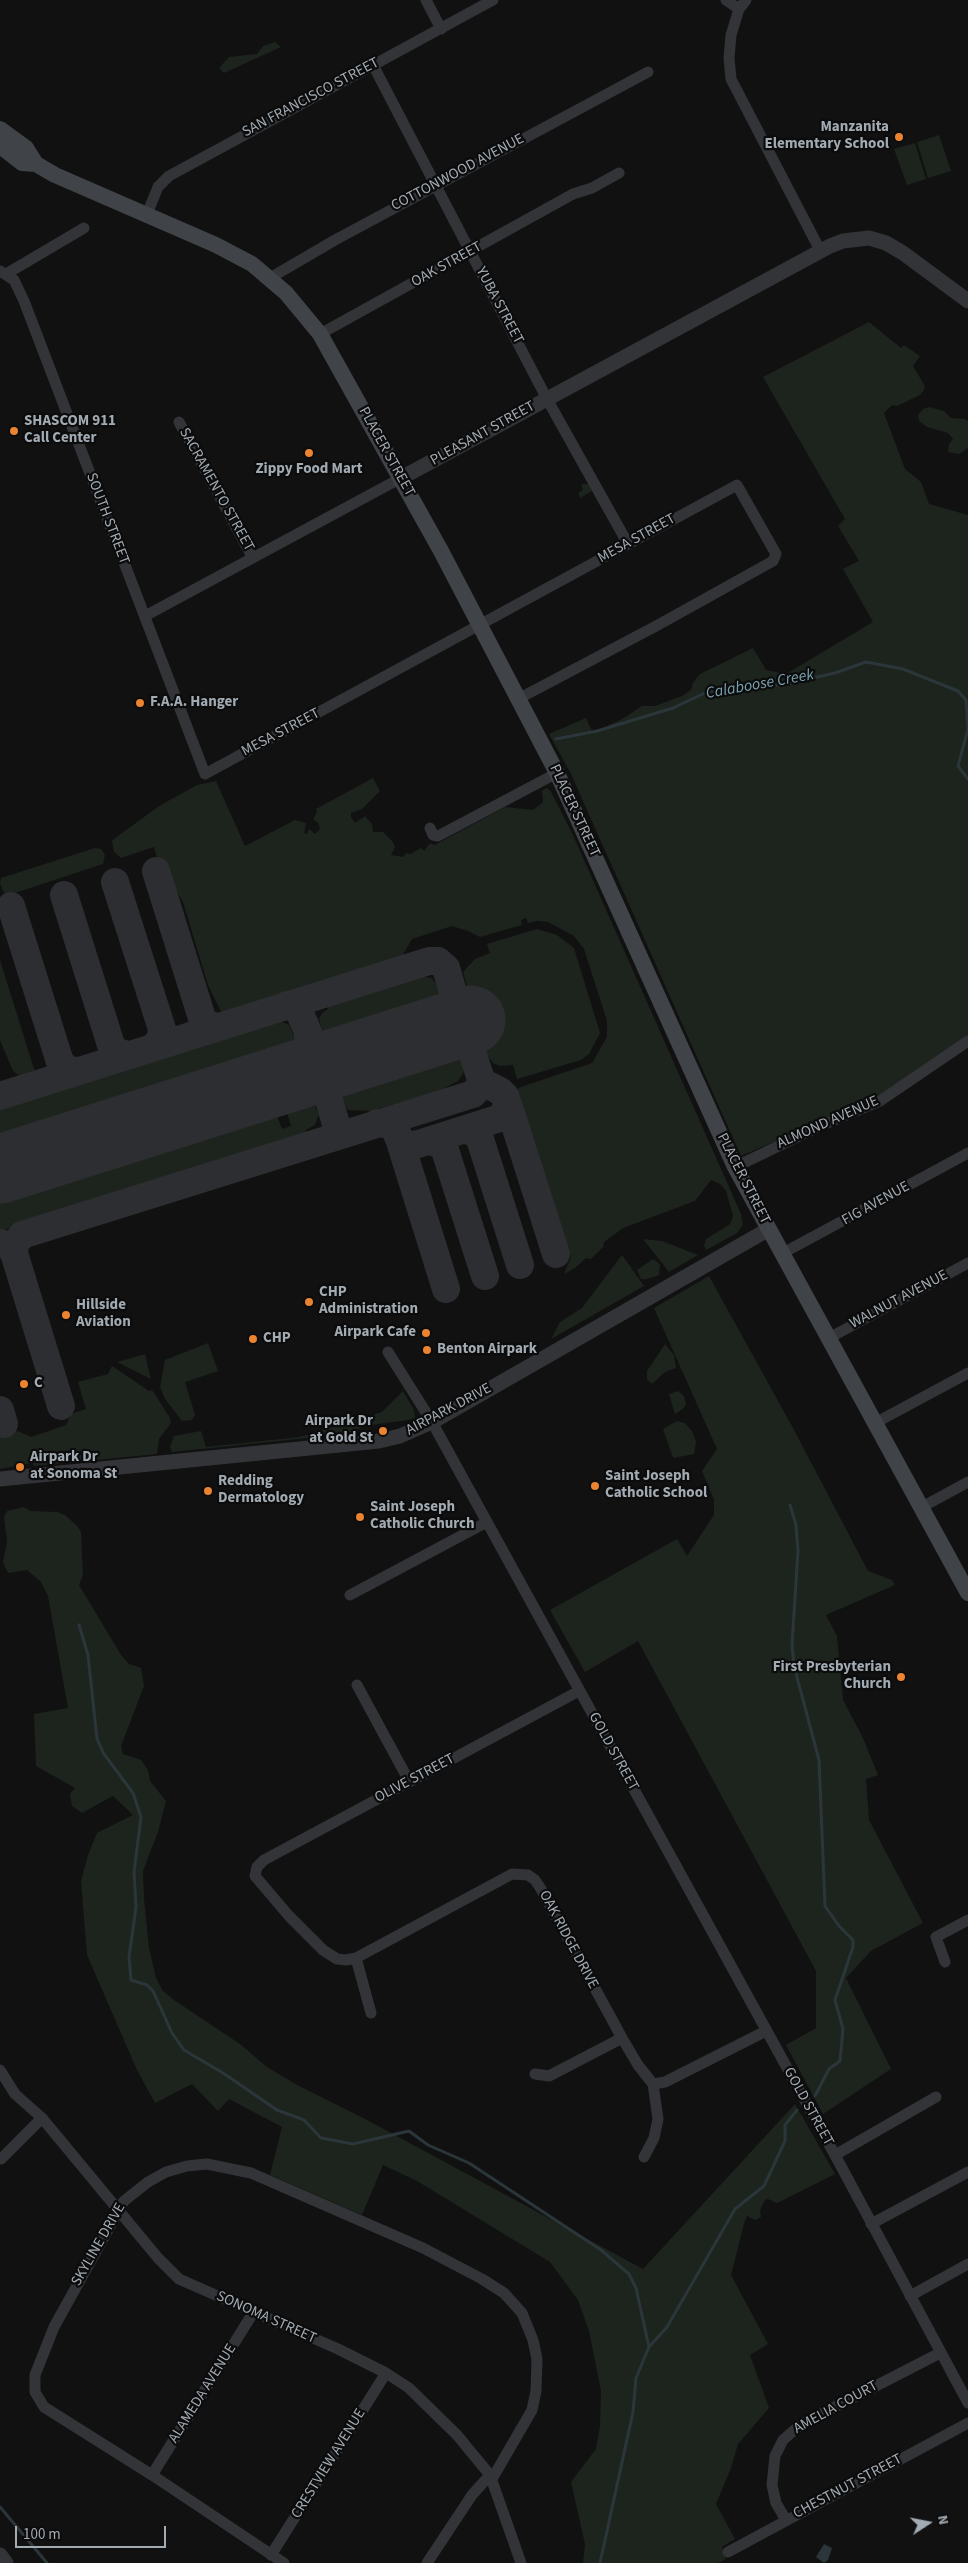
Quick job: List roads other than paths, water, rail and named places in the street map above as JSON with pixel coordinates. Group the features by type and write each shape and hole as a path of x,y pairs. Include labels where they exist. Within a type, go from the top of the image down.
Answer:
{"main road":[{"name":"PLACER STREET","path":"0,129 26,148 36,164"},
{"name":"PLACER STREET","path":"0,146 22,163 36,164 55,175 231,252 270,278 293,300 320,334 480,624 557,773 735,1167 968,1593"}],"street":[{"path":"426,0 441,29"},
{"name":"SAN FRANCISCO STREET","path":"147,214 158,187 169,176 493,0"},
{"path":"726,0 742,4 729,47 731,79 821,252"},
{"name":"YUBA STREET","path":"373,65 438,184 470,252 547,399 628,544"},
{"name":"COTTONWOOD AVENUE","path":"270,278 438,184 648,72"},
{"name":"OAK STREET","path":"320,334 573,194 592,188 619,173"},
{"path":"3,272 84,228"},
{"name":"PLEASANT STREET","path":"145,616 843,241 869,238 878,240 903,253 968,301"},
{"name":"SOUTH STREET","path":"3,272 14,280 24,301 205,774"},
{"name":"SACRAMENTO STREET","path":"179,422 253,558"},
{"name":"MESA STREET","path":"205,774 737,485 776,554 773,561 518,699"},
{"path":"430,828 433,836 438,836 557,773"},
{"name":"ALMOND AVENUE","path":"735,1167 818,1127 880,1101 968,1041"},
{"name":"FIG AVENUE","path":"783,1253 968,1153"},
{"name":"AIRPARK DRIVE","path":"0,1479 379,1441 400,1436 432,1422 769,1229"},
{"name":"WALNUT AVENUE","path":"830,1338 968,1263"},
{"name":"GOLD STREET","path":"388,1352 432,1422 835,2155 968,2403"},
{"path":"875,1423 968,1373"},
{"path":"922,1507 968,1482"},
{"path":"350,1595 487,1522"},
{"path":"357,1686 409,1782"},
{"name":"OLIVE STREET","path":"356,1958 337,1959 323,1950 260,1884 255,1871 264,1860 579,1691"},
{"name":"OAK RIDGE DRIVE","path":"356,1958 512,1874 528,1875 535,1880 541,1889 622,2038 638,2065 654,2084"},
{"path":"944,1962 936,1937 968,1920"},
{"path":"356,1958 370,2013"},
{"path":"644,2157 654,2138 658,2119 654,2084 664,2082 766,2032"},
{"path":"535,2074 549,2076 622,2038"},
{"name":"SONOMA STREET","path":"0,2070 15,2094 42,2118 158,2258 179,2279 338,2348 403,2383 442,2420 491,2477 521,2563"},
{"name":"GOLD STREET","path":"835,2155 936,2097"},
{"path":"2,2158 42,2118"},
{"name":"SKYLINE DRIVE","path":"284,2563 152,2475 44,2407 34,2386 35,2375 54,2327 124,2201 166,2172 198,2164 223,2166 267,2180 423,2248 482,2278 504,2293 522,2313 533,2340 537,2367 536,2391 532,2410 491,2477 472,2496 427,2563"},
{"path":"871,2224 968,2172"},
{"path":"910,2296 968,2264"},
{"name":"ALAMEDA AVENUE","path":"152,2475 254,2313"},
{"name":"AMELIA COURT","path":"786,2520 776,2503 772,2485 775,2456 783,2440 800,2425 940,2352"},
{"name":"CRESTVIEW AVENUE","path":"271,2555 386,2373"},
{"name":"CHESTNUT STREET","path":"728,2552 968,2423"},
{"path":"0,2555 6,2563"}],"waterway":[{"name":"Calaboose Creek","path":"556,739 597,731 673,708 707,692 746,685 782,685 835,673 866,662 903,669 958,691 966,700 968,729 958,766 968,779"},
{"path":"790,1505 796,1525 798,1551 792,1644 794,1666 819,1760 825,1906 839,1926 853,1940 853,1947 835,2000 843,2029 840,2061 829,2069 815,2096"},
{"path":"79,1625 88,1655 97,1739 104,1754 133,1793 141,1817 134,1872 136,1907 129,1957 131,1980 147,1985 153,1991 172,2033 184,2050 223,2073 277,2110 304,2120 321,2138 353,2144 409,2131 428,2145 469,2163 601,2250 629,2274 636,2288 649,2347"},
{"path":"600,2563 633,2412 636,2378 649,2347 667,2327 735,2209 764,2186 785,2141 785,2125 797,2110"},
{"path":"0,2507 47,2563"}],"place":[{"name":"Manzanita Elementary School","path":"899,137"},
{"name":"SHASCOM 911 Call Center","path":"14,431"},
{"name":"Zippy Food Mart","path":"309,453"},
{"name":"F.A.A. Hanger","path":"140,703"},
{"name":"CHP Administration","path":"309,1302"},
{"name":"Hillside Aviation","path":"66,1315"},
{"name":"Airpark Cafe","path":"426,1333"},
{"name":"CHP","path":"253,1339"},
{"name":"Benton Airpark","path":"427,1350"},
{"name":"C","path":"24,1384"},
{"name":"Airpark Dr at Gold St","path":"383,1431"},
{"name":"Airpark Dr at Sonoma St","path":"20,1467"},
{"name":"Saint Joseph Catholic School","path":"595,1486"},
{"name":"Redding Dermatology","path":"208,1491"},
{"name":"Saint Joseph Catholic Church","path":"360,1517"},
{"name":"First Presbyterian Church","path":"901,1677"}]}
